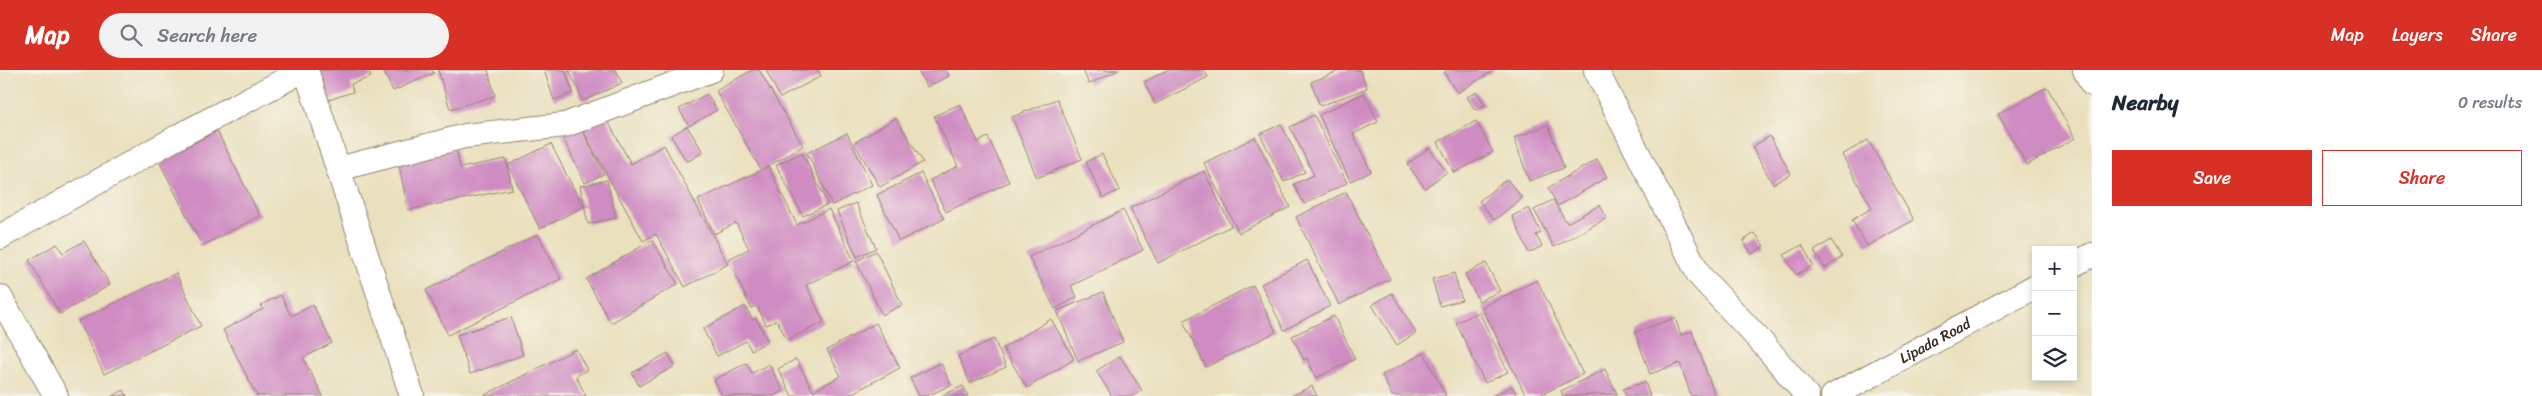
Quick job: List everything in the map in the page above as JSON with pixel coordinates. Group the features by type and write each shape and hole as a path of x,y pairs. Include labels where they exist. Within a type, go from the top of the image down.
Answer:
{"street":[{"path":"0,237 181,135 305,70 412,396"},
{"path":"338,169 465,136 565,125 712,70"},
{"path":"1596,70 1699,275 1766,347 1807,396"},
{"path":"2086,70 2092,84"},
{"path":"2077,263 2092,255"},
{"name":"Lipada Road","path":"1834,396 2032,288"},
{"path":"0,297 56,396"}],"building":[{"path":"315,70 369,70 371,77 351,84 353,92 325,101"},
{"path":"383,70 433,70 434,73 393,91"},
{"path":"438,70 488,70 495,96 450,109"},
{"path":"544,70 565,70 573,93 554,100"},
{"path":"569,70 616,70 622,83 583,101"},
{"path":"752,70 759,70 803,146 768,166 797,225 829,209 854,261 806,285 824,322 787,340 777,320 766,325 757,306 751,308 728,259 749,249 736,223 714,234 698,200 761,170 716,91"},
{"path":"766,70 818,70 821,76 780,98"},
{"path":"918,70 946,70 949,76 927,87"},
{"path":"1083,70 1119,70 1089,84"},
{"path":"1167,70 1204,70 1208,77 1155,104 1144,82"},
{"path":"1342,70 1360,70 1367,88 1320,106 1311,82"},
{"path":"1447,70 1495,70 1457,93 1444,72"},
{"path":"2047,87 2075,138 2027,165 1998,114"},
{"path":"1477,92 1485,105 1475,110 1467,97"},
{"path":"1364,93 1378,122 1353,134 1371,172 1350,181 1319,115"},
{"path":"707,94 717,110 689,126 679,109"},
{"path":"1057,99 1082,159 1037,178 1012,117"},
{"path":"960,104 978,142 988,137 1009,182 946,212 930,180 958,166 934,116"},
{"path":"1314,115 1347,183 1304,204 1294,184 1314,175 1290,127"},
{"path":"605,116 631,164 664,145 728,264 685,287 656,234 643,241 582,129"},
{"path":"896,118 923,162 880,187 854,143"},
{"path":"1476,121 1493,152 1454,173 1438,142"},
{"path":"1281,124 1305,172 1284,182 1260,134"},
{"path":"580,125 604,174 585,183 561,134"},
{"path":"1548,125 1564,168 1529,181 1514,138"},
{"path":"687,126 703,152 687,162 671,136"},
{"path":"217,131 260,216 202,246 159,161"},
{"path":"847,133 872,185 832,205 807,153"},
{"path":"1770,136 1791,174 1773,184 1752,147"},
{"path":"1255,137 1290,207 1239,233 1204,163"},
{"path":"1868,140 1914,220 1867,246 1852,220 1872,208 1842,155"},
{"path":"551,144 583,207 540,229 508,165"},
{"path":"456,148 460,168 506,159 512,189 408,210 398,160"},
{"path":"1429,148 1447,172 1425,188 1407,164"},
{"path":"802,153 828,204 803,216 776,165"},
{"path":"1102,154 1120,190 1103,198 1086,162"},
{"path":"1597,159 1607,177 1558,206 1548,188"},
{"path":"1204,171 1231,226 1158,263 1130,208"},
{"path":"921,173 944,219 899,241 877,195"},
{"path":"1507,179 1522,198 1494,220 1479,201"},
{"path":"607,180 616,218 588,224 580,186"},
{"path":"1346,192 1390,279 1339,305 1296,217"},
{"path":"1553,200 1567,223 1600,205 1607,218 1554,247 1534,210"},
{"path":"856,203 876,248 857,257 837,211"},
{"path":"1529,208 1541,233 1536,235 1542,246 1529,253 1512,216"},
{"path":"1123,210 1143,250 1071,286 1077,297 1055,309 1029,257"},
{"path":"1755,233 1764,246 1752,254 1743,241"},
{"path":"538,234 561,279 448,335 426,290"},
{"path":"652,240 678,284 611,323 586,279"},
{"path":"1831,240 1842,257 1825,268 1814,251"},
{"path":"84,241 110,285 60,314 29,260 57,244 63,253"},
{"path":"1802,245 1813,265 1796,275 1784,255"},
{"path":"876,251 902,305 882,315 856,261"},
{"path":"1307,260 1330,306 1284,330 1261,284"},
{"path":"1486,263 1500,291 1479,301 1465,274"},
{"path":"176,273 201,326 104,374 78,321"},
{"path":"1454,273 1462,300 1440,306 1432,279"},
{"path":"1537,280 1583,374 1538,396 1526,396 1482,307"},
{"path":"1253,285 1276,332 1206,367 1183,321"},
{"path":"1103,292 1123,342 1078,361 1057,311"},
{"path":"1392,293 1416,333 1397,345 1372,305"},
{"path":"281,295 291,316 313,305 332,343 303,358 323,396 257,396 223,330 263,309 261,305"},
{"path":"745,306 753,320 756,318 768,342 751,350 746,341 717,356 703,329"},
{"path":"1479,312 1508,372 1485,383 1456,323"},
{"path":"1334,316 1355,359 1316,378 1307,358 1304,360 1292,336"},
{"path":"511,317 523,355 470,374 457,335"},
{"path":"1675,318 1681,335 1692,331 1715,396 1691,396 1680,363 1650,374 1635,332"},
{"path":"1051,319 1074,359 1027,388 1003,348"},
{"path":"876,323 900,368 847,396 792,396 778,369 796,359 813,391 841,376 827,350"},
{"path":"994,339 1006,367 970,383 958,356"},
{"path":"576,349 587,370 576,376 586,396 483,396"},
{"path":"668,353 675,366 639,386 632,373"},
{"path":"1424,353 1446,396 1392,396 1382,375"},
{"path":"1120,356 1142,390 1133,396 1112,396 1096,371"},
{"path":"746,363 752,373 769,364 783,391 773,396 722,396 714,380"},
{"path":"941,363 951,385 927,396 919,396 910,378"},
{"path":"1605,369 1617,394 1563,396 1561,391"},
{"path":"1645,382 1650,396 1626,396 1623,389"},
{"path":"963,386 968,396 941,396"},
{"path":"1312,386 1317,396 1291,396"},
{"path":"1512,386 1517,396 1492,396"},
{"path":"124,390 127,396 112,396"}]}
